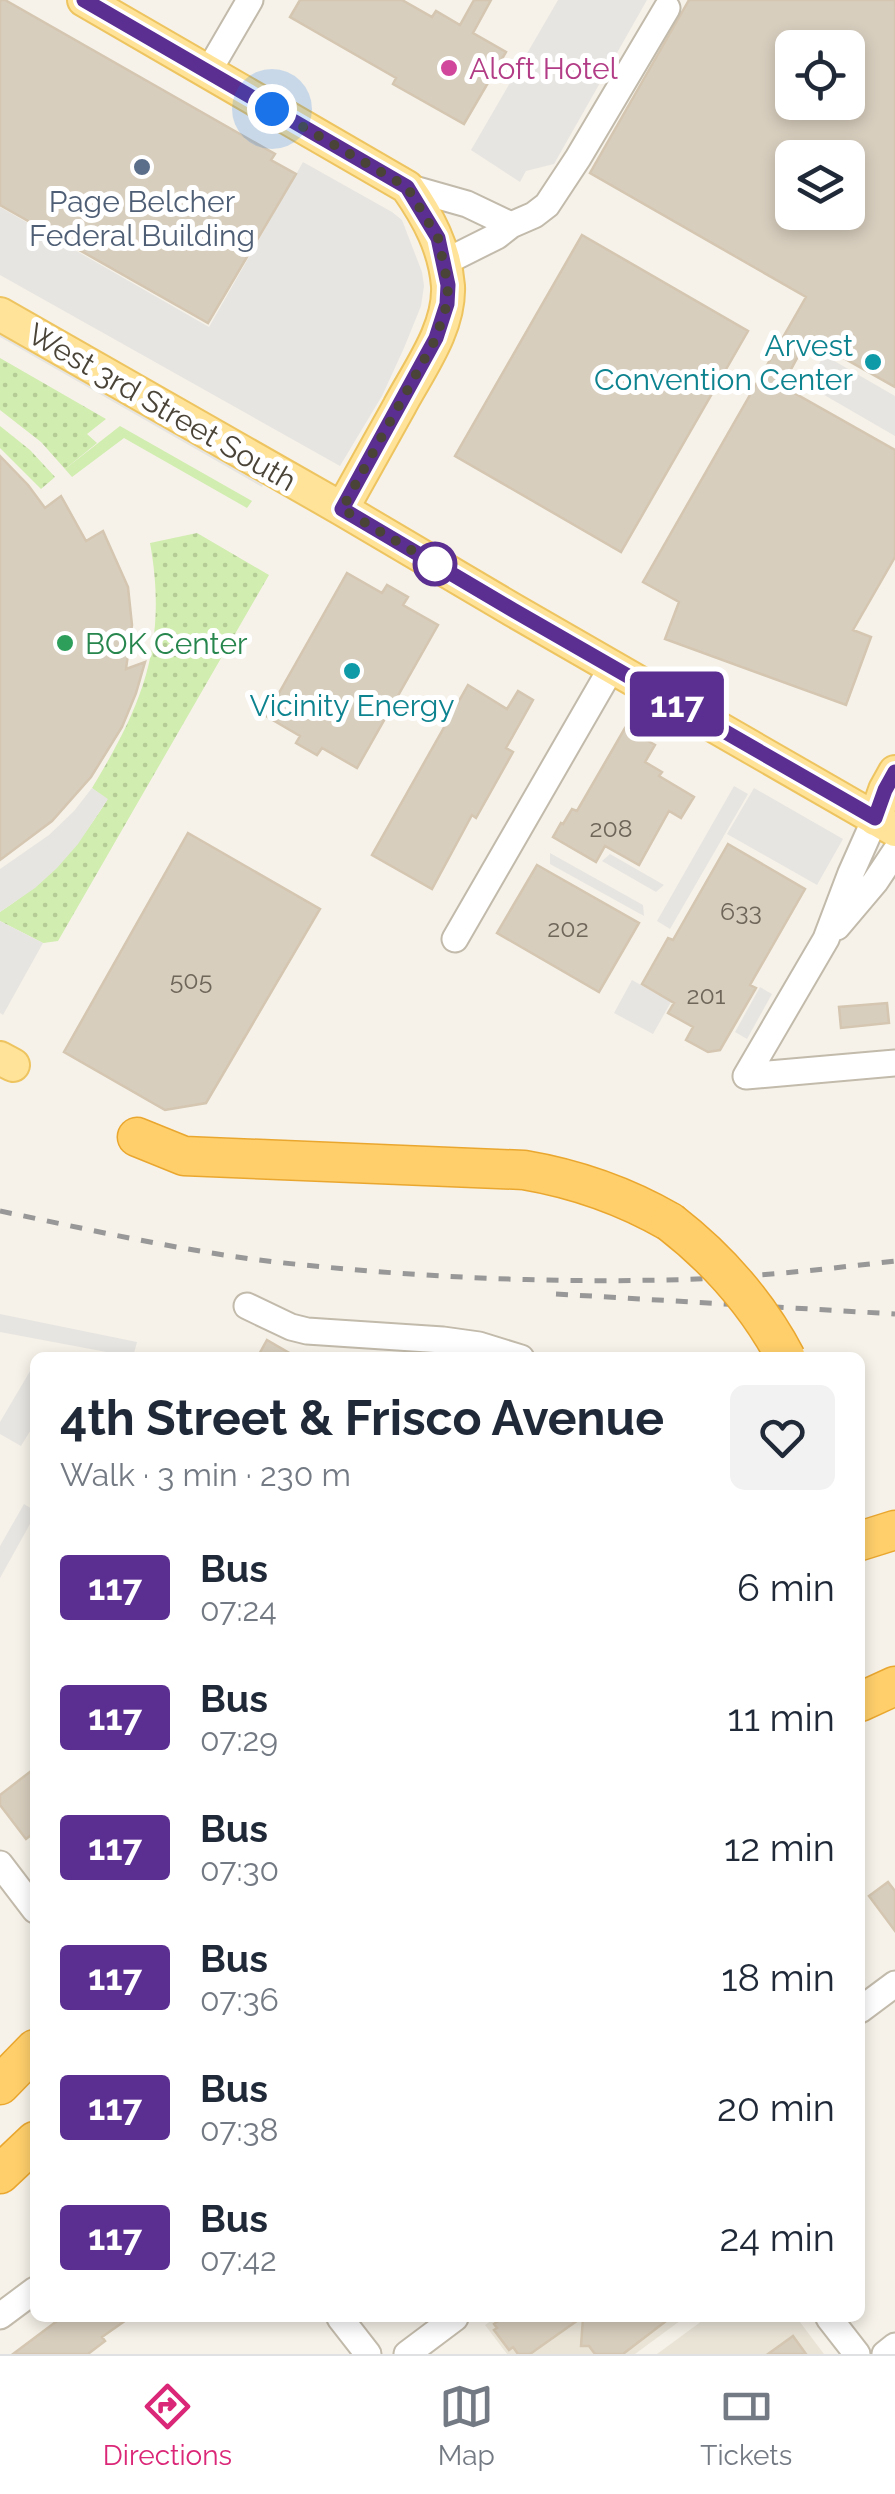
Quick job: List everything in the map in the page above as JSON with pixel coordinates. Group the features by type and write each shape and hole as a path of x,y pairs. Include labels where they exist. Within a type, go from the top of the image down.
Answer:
{"highway":[{"path":"137,1136 184,1156 524,1170 601,1188 670,1222 722,1266 770,1328 783,1352"},
{"path":"865,1539 895,1530"},
{"path":"865,1700 895,1686"},
{"path":"0,2084 30,2053"},
{"path":"0,2174 30,2145"}],"main road":[{"path":"84,0 407,187 438,238 448,285 447,304 436,338 347,500"},
{"name":"West 3rd Street South","path":"0,314 347,500 513,610 885,824"},
{"path":"885,824 885,790 895,772"}],"street":[{"path":"208,72 250,0"},
{"path":"444,263 547,204 667,8"},
{"path":"407,187 467,204 511,225"},
{"path":"455,939 612,666"},
{"path":"885,824 851,874 826,939 746,1076 895,1064"},
{"path":"826,939 895,852"},
{"path":"248,1306 307,1332 443,1340 501,1352"},
{"path":"0,1864 30,1903"},
{"path":"865,2006 895,1984"},
{"path":"0,2316 30,2294"},
{"path":"343,2322 368,2354"},
{"path":"406,2354 449,2322"},
{"path":"832,2322 857,2354"},
{"path":"885,2354 895,2346"}],"shaded area":[{"path":"558,0 647,0 554,164 526,171 520,182 471,150"},
{"path":"303,162 402,220 424,286 421,306 382,396 340,466 0,275 0,207 209,327"},
{"path":"0,331 264,482 262,487 0,337"},
{"path":"824,355 895,396 895,436 807,385"},
{"path":"734,786 748,794 670,929 657,921"},
{"path":"92,788 108,799 78,844 35,888 0,912 0,869 49,835"},
{"path":"754,788 843,839 817,885 727,834"},
{"path":"550,853 643,905 644,916 550,864"},
{"path":"610,854 664,885 656,892 602,861"},
{"path":"0,921 43,943 3,1015 0,1013"},
{"path":"632,980 671,1002 653,1034 614,1013"},
{"path":"760,987 772,994 747,1039 735,1032"},
{"path":"0,1314 137,1342 134,1352 106,1352 0,1332"},
{"path":"30,1371 30,1431 21,1446 0,1434 0,1422"},
{"path":"24,1504 30,1508 30,1524 0,1578 0,1546"},
{"path":"679,2322 635,2354 507,2354 485,2325"},
{"path":"701,2322 800,2322 824,2354 657,2354"}],"green space":[{"path":"0,358 106,419 87,434 97,443 65,469 41,442 0,410"},
{"path":"0,426 55,477 41,489 0,448"},
{"path":"120,426 252,501 247,508 124,438 72,477 65,469"},
{"path":"197,533 269,575 58,941 43,943 0,921 0,912 60,862 107,800 92,788 138,700 153,642 155,579 150,543"}],"building":[{"name":"Page Belcher Federal Building","path":"0,0 275,154 271,160 296,174 208,323 0,205"},
{"path":"300,0 402,0 432,17 436,11 460,25 474,0 491,0 473,33 506,52 464,124 393,84 396,78 290,17"},
{"name":"Arvest Convention Center","path":"689,0 895,0 895,387 808,338 782,386 895,450 895,557 853,630 871,637 846,705 665,639 679,602 643,582 806,297 590,173"},
{"path":"582,235 748,331 621,552 455,456"},
{"name":"BOK Center","path":"0,456 45,508 61,496 86,541 103,531 128,587 132,625 126,669 145,662 122,727 91,777 52,821 0,860"},
{"name":"Vicinity Energy","path":"347,573 382,593 387,585 408,597 403,605 438,625 357,768 322,748 317,755 296,743 300,736 266,716"},
{"path":"468,685 507,709 518,691 533,700 506,748 513,752 476,818 472,815 432,889 372,855"},
{"path":"625,728 655,745 645,762 662,772 659,776 694,797 681,818 669,811 639,865 605,846 596,862 553,837 572,809 577,811"},
{"path":"188,833 320,909 206,1103 165,1110 64,1052"},
{"path":"728,844 805,889 750,985 756,988 720,1050 708,1052 686,1040 693,1027 668,1013 674,1003 642,984 668,938 673,940"},
{"path":"537,865 639,923 599,992 497,933"},
{"path":"887,1003 889,1023 841,1028 839,1007"},
{"path":"267,1340 288,1352 260,1352"},
{"path":"30,1772 30,1836 26,1839 0,1805 0,1795"},
{"path":"888,1882 895,1891 895,1931 869,1896"},
{"path":"56,2322 123,2322 102,2337 105,2341 88,2354 13,2354"},
{"path":"575,2322 530,2354 518,2354 513,2347 509,2350 494,2324"},
{"path":"583,2322 665,2322 623,2354 595,2354 589,2346 581,2346"},
{"path":"793,2336 806,2354 768,2354"}],"railway":[{"path":"0,1211 241,1257 468,1277 690,1279 895,1261"},
{"path":"556,1294 895,1314"}],"bus line":[{"name":"117","path":"84,0 407,187 438,238 448,285 447,304 436,338 342,509 875,818 895,772"}],"place":[{"name":"Aloft Hotel","path":"449,68"},
{"name":"Page Belcher Federal Building","path":"142,167"},
{"name":"Arvest Convention Center","path":"873,362"},
{"name":"BOK Center","path":"65,643"},
{"name":"Vicinity Energy","path":"352,671"}],"route":[{"path":"272,109 407,187 438,238 448,285 447,304 436,338 342,509 435,564"}]}
